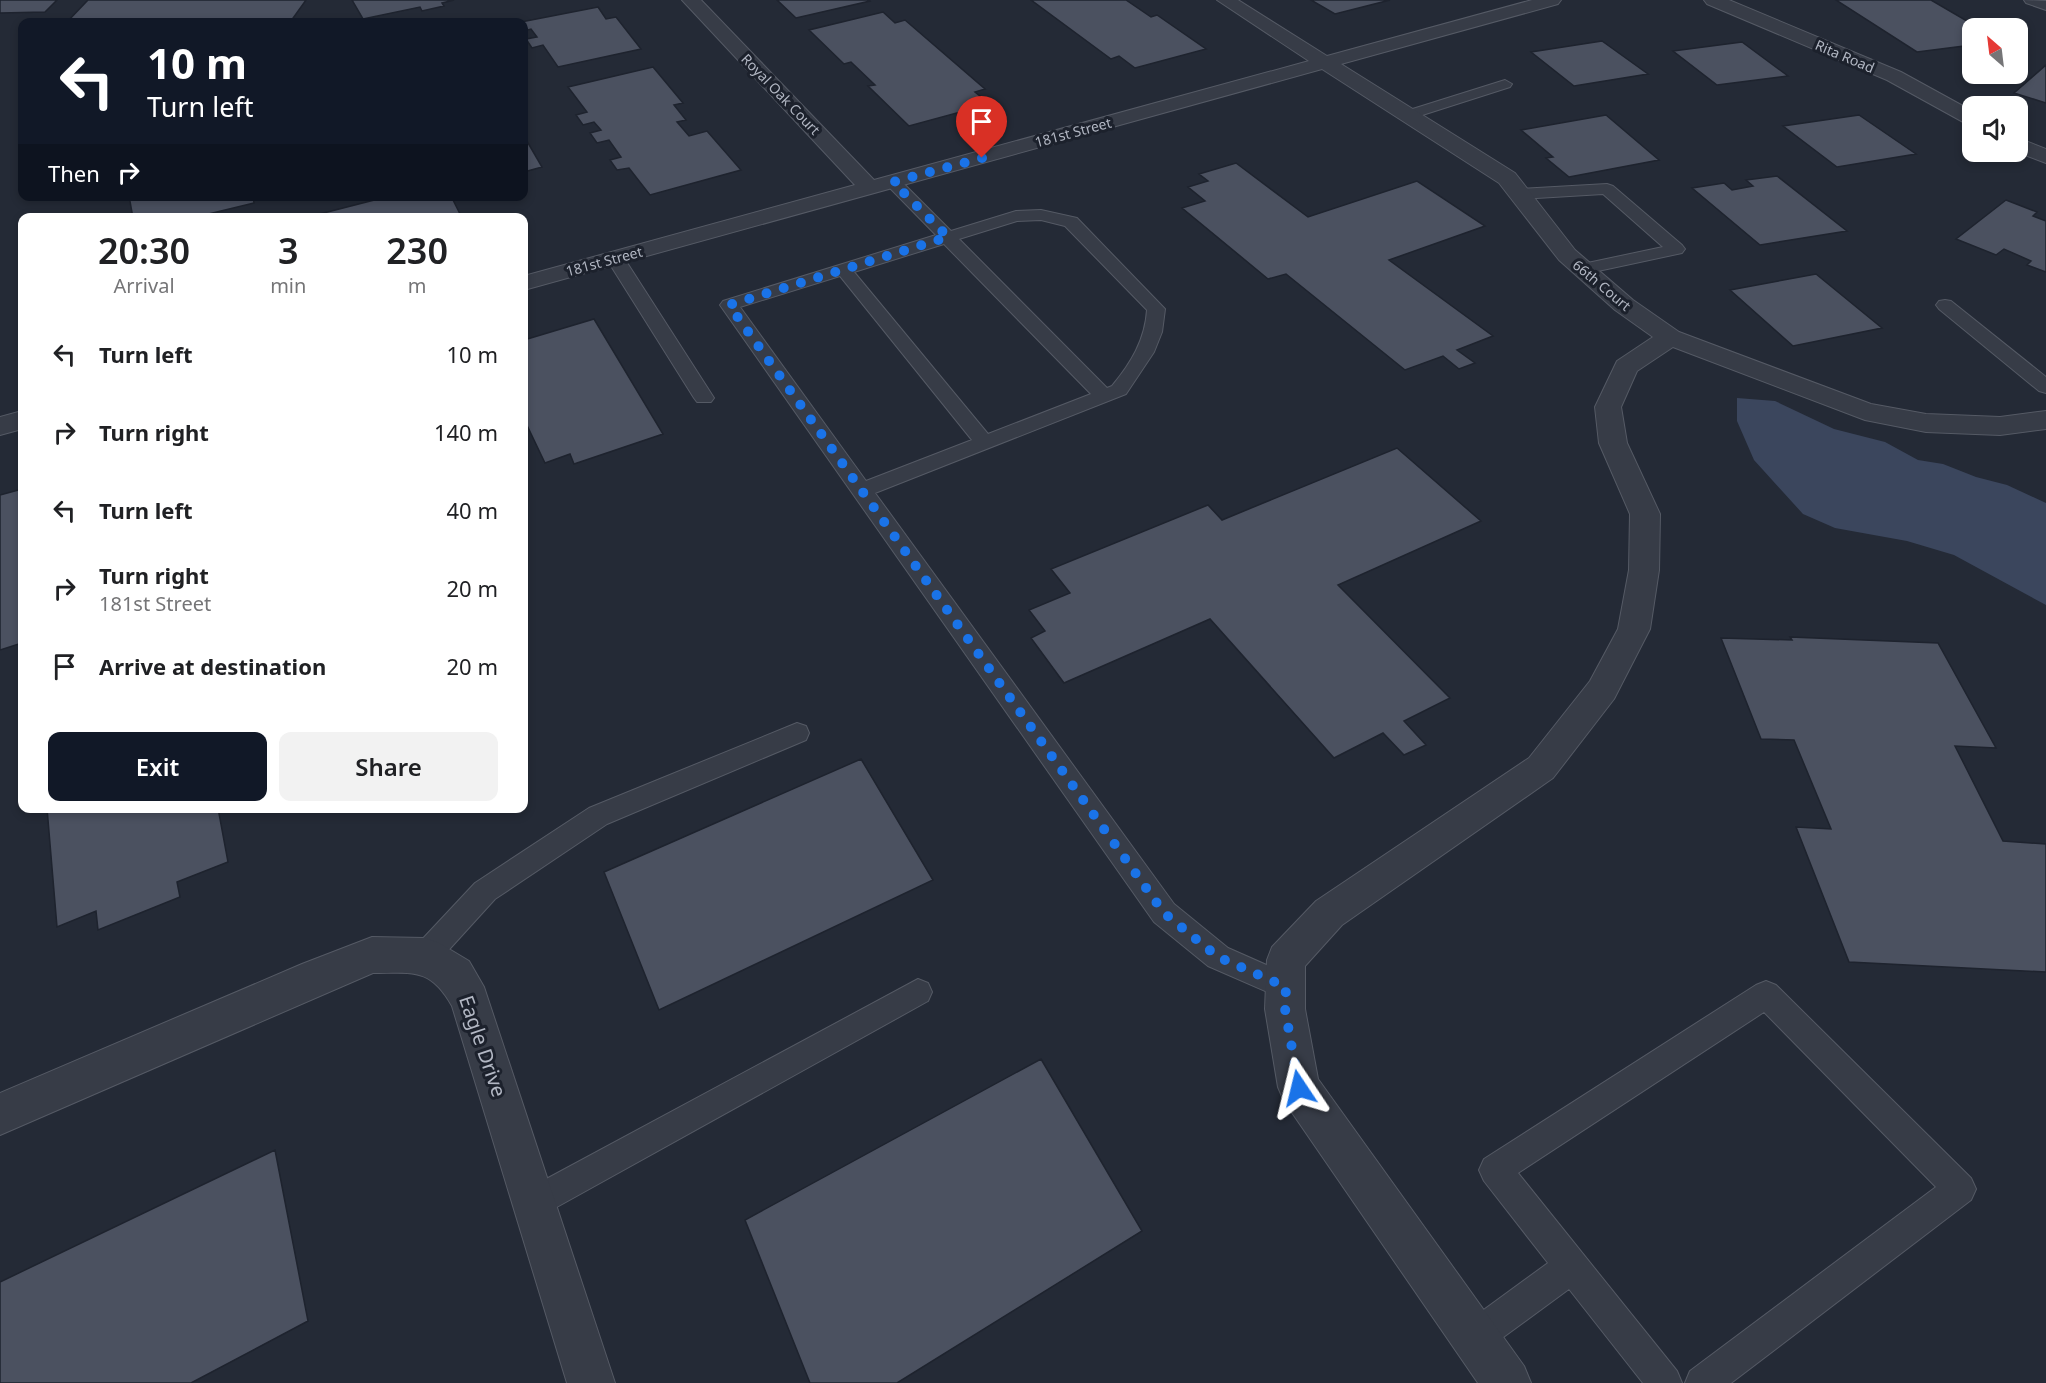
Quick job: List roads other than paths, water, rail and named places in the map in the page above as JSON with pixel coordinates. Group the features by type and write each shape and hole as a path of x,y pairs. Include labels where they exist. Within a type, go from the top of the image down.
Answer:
{"street":[{"name":"Royal Oak Court","path":"691,0 870,188"},
{"name":"66th Court","path":"1226,0 1507,178 1567,255 1624,305 1670,337 1865,411 1926,423 2000,426 2046,420"},
{"name":"181st Street","path":"528,282 1552,0"},
{"name":"Rita Road","path":"1713,0 1894,76 1962,113"},
{"path":"2028,149 2046,157"},
{"path":"1507,1383 1299,1088 1285,1009 1286,960 1329,913 1541,768 1602,690 1634,629 1644,570 1645,514 1613,443 1608,407 1626,367 1670,337"},
{"path":"0,426 18,421"},
{"path":"0,1114 316,976 372,955 426,956"},
{"name":"Eagle Drive","path":"426,956 455,974 470,1000 591,1383"}],"lane":[{"path":"2031,0 2046,6"},
{"path":"1408,116 1505,84"},
{"path":"893,182 1104,396"},
{"path":"1520,194 1607,189 1676,249 1584,269"},
{"path":"862,490 1119,390 1139,366 1156,323 1156,309 1071,222 1041,215 1016,216 729,305 1164,913 1218,957 1286,987"},
{"path":"615,258 704,398"},
{"path":"843,269 985,443"},
{"path":"1945,305 2046,387"},
{"path":"426,956 485,891 598,816 797,733"},
{"path":"535,1202 918,992"},
{"path":"1665,1383 1495,1170 1766,994 1960,1189 1701,1383"},
{"path":"1475,1337 1572,1266"}],"water":[{"path":"1737,398 1775,401 1834,429 1885,442 1918,460 1943,464 1976,477 2007,485 2046,503 2046,605 1954,555 1907,541 1835,528 1803,514 1754,460 1737,421"}]}
